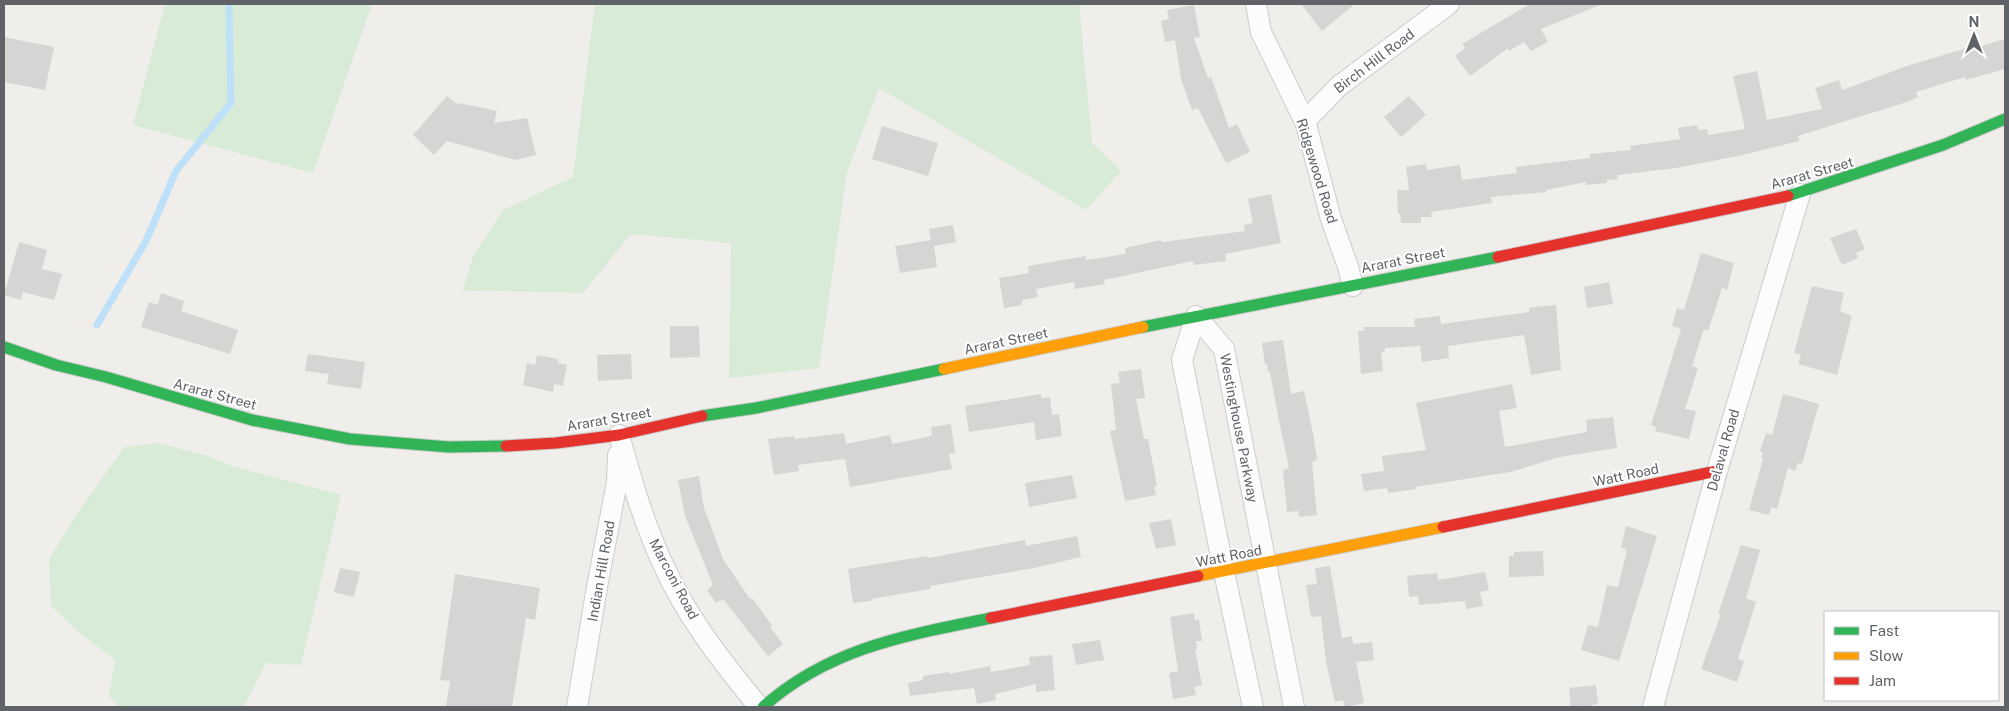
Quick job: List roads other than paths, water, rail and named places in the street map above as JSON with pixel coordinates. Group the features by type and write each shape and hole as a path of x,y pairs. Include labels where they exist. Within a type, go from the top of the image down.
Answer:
{"main road":[{"name":"Ararat Street","path":"4,347 56,364 252,420 350,439 441,446 504,446 556,443 618,435 705,415 756,408 1196,316 1601,237 1800,194 1943,145 2005,119"},
{"name":"Watt Road","path":"761,707 806,673 842,655 909,635 1717,471"}],"street":[{"name":"Ridgewood Road","path":"1256,4 1261,32 1306,124 1331,219 1353,286"},
{"name":"Birch Hill Road","path":"1306,124 1305,121 1339,86 1449,4"},
{"name":"Delaval Road","path":"1654,707 1717,471 1800,194"},
{"name":"Westinghouse Parkway","path":"1196,316 1224,349 1294,707"},
{"path":"1196,316 1182,360 1253,707"},
{"name":"Indian Hill Road","path":"578,707 597,587 617,482 618,435"},
{"name":"Marconi Road","path":"618,435 637,497 662,564 709,642 761,707"}],"waterway":[{"path":"97,325 146,241 176,171 231,103 229,4"}]}
